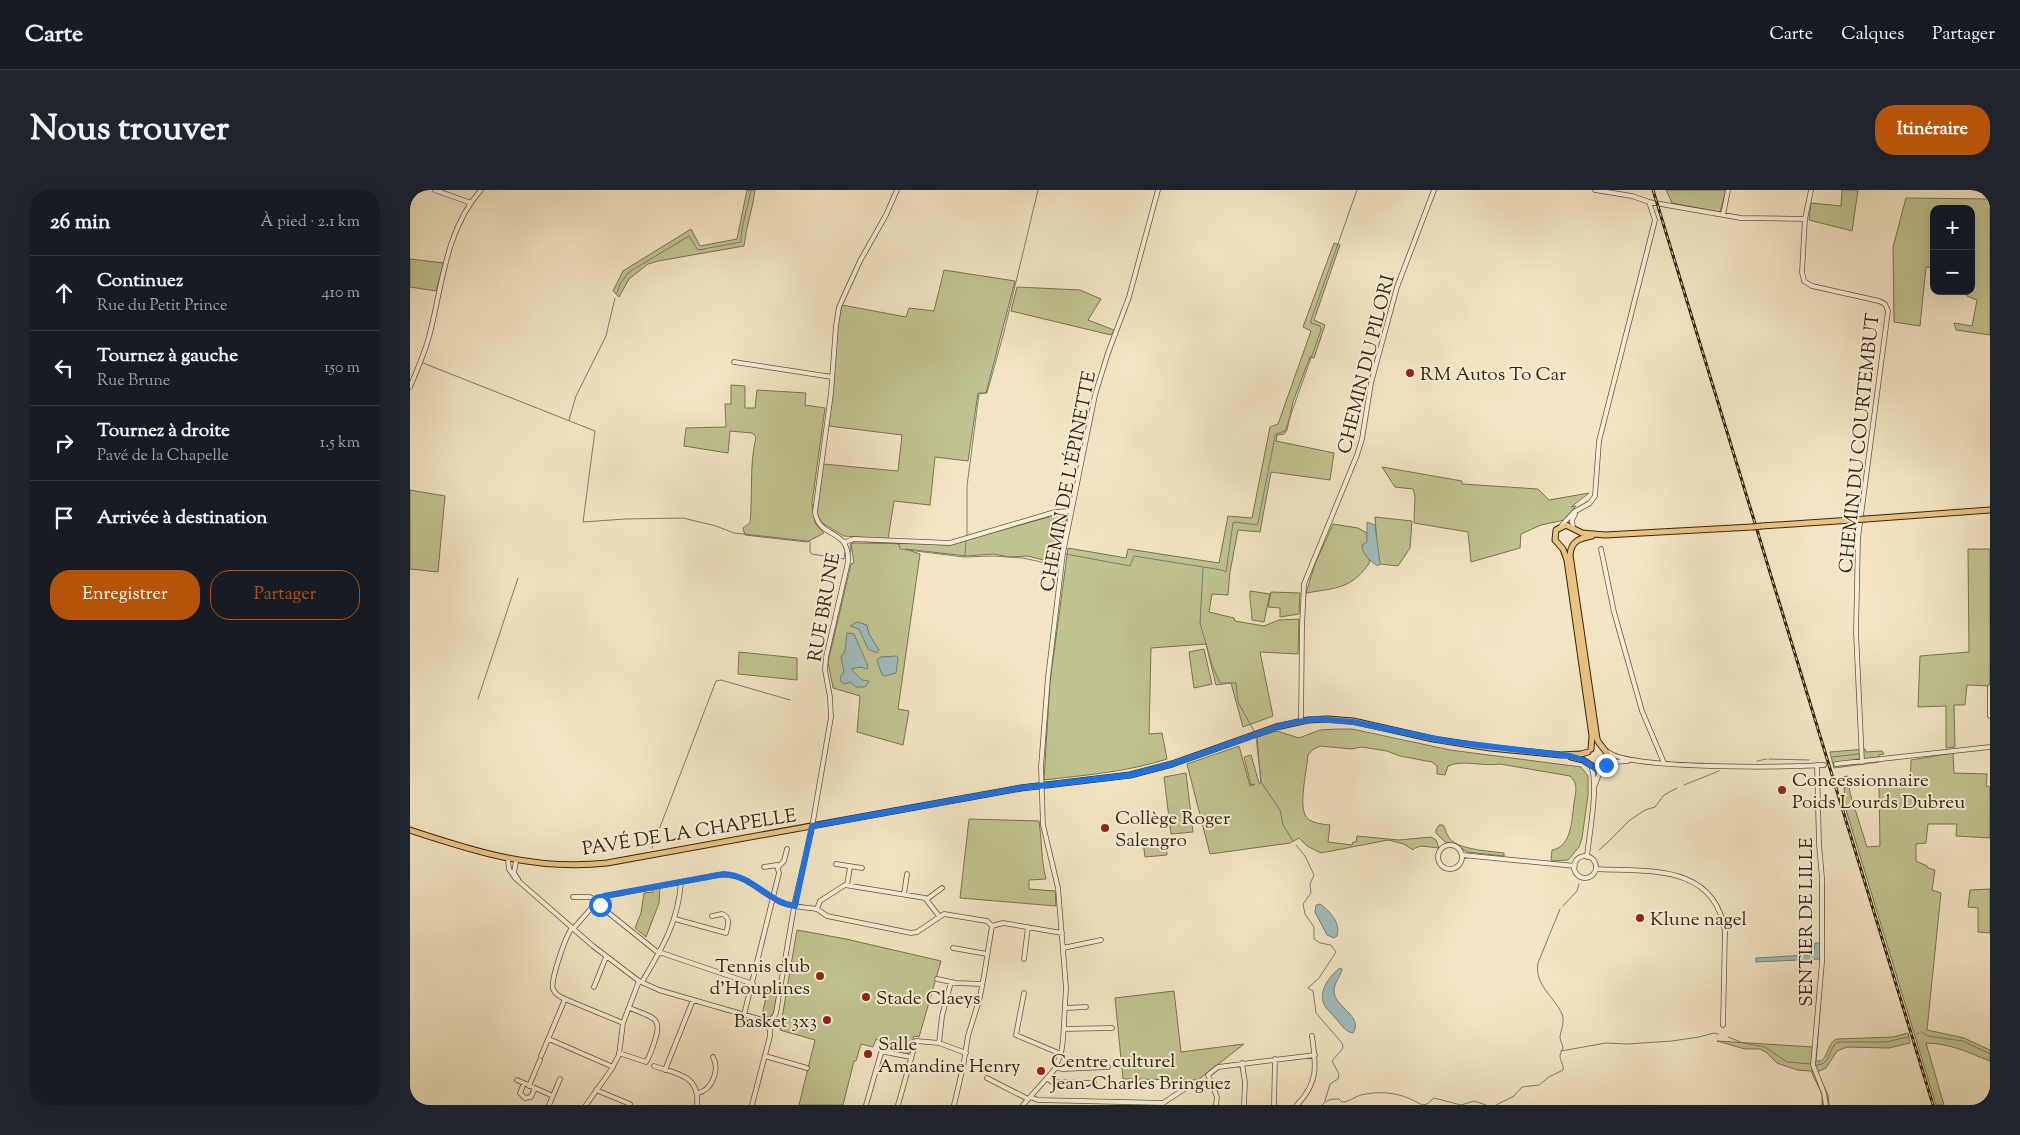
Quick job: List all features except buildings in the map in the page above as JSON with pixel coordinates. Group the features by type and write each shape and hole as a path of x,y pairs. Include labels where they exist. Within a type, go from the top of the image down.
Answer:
{"main road":[{"path":"1590,765 1587,759 1592,736 1567,560 1554,536 1560,526 1566,525 1585,533 1605,534 1752,527 1990,510"},
{"path":"1574,529 1576,536 1570,555 1597,738 1606,751 1609,760 1605,766"},
{"path":"1561,546 1568,547 1586,537 1605,534"},
{"name":"PAVÉ DE LA CHAPELLE","path":"410,830 508,860 560,865 602,863 1042,785 1112,778 1148,771 1269,729 1301,721 1321,719 1344,720 1452,742 1561,755 1582,760 1598,769 1605,766"},
{"name":"PAVÉ DE LA CHAPELLE","path":"1561,755 1581,754 1597,747 1606,751"}],"street":[{"path":"435,190 471,203"},
{"path":"410,388 426,347 451,245 460,221 481,190"},
{"name":"RUE BRUNE","path":"766,1023 776,1013 795,906 812,826 831,717 831,701 825,673 825,660 847,571 848,553 844,542 822,527 816,519 815,512 832,377 836,319 841,300 863,255 886,215 896,190"},
{"name":"CHEMIN DE L'ÉPINETTE","path":"1056,1068 1061,1054 1065,1008 1058,884 1043,825 1042,735 1048,677 1062,558 1095,396 1108,353 1131,290 1158,190"},
{"name":"CHEMIN DU PILORI","path":"1301,721 1304,584 1357,455 1363,434 1370,387 1397,286 1434,190"},
{"path":"1594,190 1632,196 1649,202 1759,220 1805,220 1811,190"},
{"path":"1723,215 1728,190"},
{"path":"1560,526 1572,514 1590,503 1595,496 1599,442 1655,220 1649,202"},
{"name":"CHEMIN DU COURTEMBUT","path":"1805,220 1802,274 1805,282 1812,286 1879,301 1885,304 1888,311 1858,538 1856,632 1862,762"},
{"path":"734,362 832,377"},
{"path":"1574,529 1573,518 1580,509"},
{"path":"844,542 854,539 953,543 1055,512 1072,511"},
{"path":"1601,549 1614,612 1642,711 1664,763"},
{"path":"1990,688 1990,716"},
{"path":"1836,764 1990,746"},
{"name":"PAVÉ DE LA CHAPELLE","path":"1606,751 1620,758 1664,763 1764,767 1824,765"},
{"path":"1594,792 1599,774 1605,766 1616,761 1650,762"},
{"path":"1587,857 1594,792 1594,775 1590,765"},
{"name":"SENTIER DE LILLE","path":"1817,765 1822,878 1822,962 1813,1063 1825,1095 1826,1105"},
{"path":"1462,855 1460,863 1454,868 1444,866 1439,860 1440,851 1447,846 1455,846 1462,855 1574,866"},
{"path":"778,867 784,861 787,849"},
{"path":"1587,857 1595,862 1596,869 1592,876 1586,878 1578,876 1574,866 1580,858 1587,857"},
{"path":"508,860 510,873 606,957 640,982 766,1023 770,1033 752,1105"},
{"path":"516,861 514,873 521,883"},
{"path":"836,864 862,868"},
{"path":"764,867 776,865 778,867"},
{"path":"744,1015 774,898 779,873 778,867"},
{"path":"847,885 850,867"},
{"path":"1596,869 1671,874 1692,880 1710,895 1722,916 1725,931 1723,1025"},
{"path":"904,894 906,874"},
{"path":"623,1023 565,1000 555,992 552,984 567,937 596,901 604,896 718,875 733,875 749,881 784,904 817,908 827,916 857,921 864,925 913,933 939,916 946,914 987,921 992,926"},
{"path":"586,1105 613,1067 619,1053 623,1023 630,1008 630,1002 640,982 660,953 675,919 681,882"},
{"path":"817,908 821,900 841,886 847,885 927,899 939,916"},
{"path":"927,899 942,888"},
{"path":"573,897 590,897 660,953 753,984"},
{"path":"675,919 726,932 727,917 722,914 712,916"},
{"path":"992,926 1003,923 1062,933"},
{"path":"954,1105 968,1036 985,970 992,926"},
{"path":"1024,960 1028,927"},
{"path":"1063,948 1101,940"},
{"path":"953,948 987,954"},
{"path":"594,987 606,957"},
{"path":"937,978 951,982 982,984"},
{"path":"938,1043 942,1016 951,982"},
{"path":"1024,994 1015,1032 1016,1036 1061,1054"},
{"path":"529,1086 565,1000"},
{"path":"665,1070 694,1000"},
{"path":"1065,1008 1086,1007"},
{"path":"619,1053 646,1062 658,1031 658,1024 655,1020 630,1008"},
{"path":"1064,1029 1112,1028"},
{"path":"1297,1105 1306,1095 1313,1082 1315,1055 1312,1036"},
{"path":"549,1039 613,1067"},
{"path":"898,1105 916,1041 938,1043 966,1053"},
{"path":"866,1105 881,1053 911,1056"},
{"path":"1216,1105 1217,1097 1208,1075 1220,1066 1315,1055"},
{"path":"698,1093 705,1091 709,1087 716,1068 713,1056"},
{"path":"764,1056 807,1068"},
{"path":"1274,1105 1275,1059"},
{"path":"1242,1063 1245,1083 1244,1105"},
{"path":"654,1066 690,1079 698,1093 698,1105"},
{"path":"1023,1105 1056,1068 1063,1070 1108,1067"},
{"path":"987,1078 1036,1100 1153,1104 1167,1102 1186,1088"},
{"path":"1047,1078 1052,1082 1094,1083"},
{"path":"549,1105 560,1079"},
{"path":"517,1080 553,1096"},
{"path":"524,1083 520,1093 525,1098 531,1097 535,1088"},
{"path":"596,1090 630,1104"}],"green space":[{"path":"747,190 755,190 744,246 648,264 629,279 619,297 613,291 623,271 691,229 700,246 737,239"},
{"path":"1666,190 1726,190 1720,212 1672,203"},
{"path":"1842,190 1858,190 1852,231 1809,220 1811,203 1841,206"},
{"path":"1906,198 1990,199 1990,335 1956,330 1954,323 1972,326 1977,300 1967,296 1975,295 1975,205 1930,205 1930,268 1926,267 1920,326 1894,322 1893,247"},
{"path":"1334,243 1340,245 1314,320 1325,325 1314,358 1310,357 1293,402 1287,430 1284,434 1277,435 1276,441 1334,453 1330,480 1271,472 1260,532 1238,530 1230,572 1228,595 1212,594 1209,612 1234,618 1235,621 1264,626 1279,620 1299,619 1298,654 1260,652 1273,716 1243,727 1231,683 1216,685 1206,644 1151,648 1149,734 1162,733 1167,759 1122,770 1044,780 1050,682 1068,548 1126,558 1128,549 1219,563 1228,516 1252,518 1270,427 1278,424 1311,331 1303,327"},
{"path":"410,259 444,263 436,291 410,287"},
{"path":"944,270 1015,281 986,393 978,393 968,461 935,457 930,505 894,501 888,539 844,536 822,523 817,515 823,464 898,471 902,435 829,426 838,319 842,305 906,317 909,308 934,311"},
{"path":"1017,287 1080,290 1101,299 1088,320 1114,330 1111,335 1011,311"},
{"path":"731,385 745,386 745,408 755,408 757,390 806,393 805,405 825,408 812,503 815,523 824,533 807,542 745,535 743,528 750,523 751,512 753,459 756,437 752,433 730,431 728,453 684,446 686,428 726,427 725,404 731,404"},
{"path":"1382,467 1462,481 1462,484 1538,489 1549,500 1589,493 1571,507 1576,506 1564,520 1541,525 1521,534 1520,548 1471,562 1468,532 1414,523 1415,496 1413,489 1395,487"},
{"path":"410,490 445,496 438,572 410,569"},
{"path":"1068,513 1056,563 1027,556 1010,557 993,554 967,556 905,549 920,554 898,709 909,711 903,745 857,732 860,696 833,688 828,662 851,564 854,563 851,543 952,544"},
{"path":"1375,517 1412,521 1410,548 1398,566 1380,564"},
{"path":"1333,524 1358,528 1367,533 1370,562 1357,578 1342,586 1306,593 1315,564"},
{"path":"1968,549 1990,549 1990,686 1967,685 1965,705 1954,705 1955,747 1946,748 1946,706 1918,707 1920,656 1969,652"},
{"path":"1250,591 1270,594 1264,622 1252,620"},
{"path":"1271,592 1300,593 1299,614 1280,617 1280,608 1268,607"},
{"path":"1204,649 1212,684 1194,688 1189,652"},
{"path":"739,652 797,658 797,680 738,674"},
{"path":"1352,729 1450,750 1581,767 1588,776 1588,795 1579,847 1568,860 1551,861 1552,850 1564,844 1570,831 1576,788 1575,782 1570,776 1500,764 1467,763 1448,766 1445,775 1437,774 1437,766 1432,762 1400,756 1387,751 1361,747 1352,749 1320,746 1312,750 1308,755 1303,810 1309,820 1330,825 1328,842 1352,845 1353,842 1356,842 1357,836 1399,840 1431,837 1436,840 1439,848 1421,846 1413,850 1404,844 1388,840 1321,853 1307,846 1299,838 1290,843 1210,854 1187,764 1239,746 1250,786 1255,784 1251,785 1244,757 1251,755 1259,783 1261,783 1257,737 1277,731 1299,738 1320,730"},
{"path":"1865,749 1866,752 1882,751 1884,754 1879,755 1879,762 1834,768 1830,752"},
{"path":"1953,753 1954,773 1987,774 1986,786 1990,787 1990,838 1956,836 1957,824 1928,824 1926,843 1916,844 1916,861 1935,870 1932,890 1941,893 1927,1030 1964,1038 1990,1050 1990,1061 1952,1047 1926,1043 1944,1105 1936,1105 1843,800 1845,798 1843,777 1848,776 1850,793 1867,847 1880,846 1879,786 1910,784 1911,760"},
{"path":"1186,773 1193,832 1171,834 1164,777"},
{"path":"969,819 1039,821 1046,879 1029,880 1029,889 1055,891 1056,906 960,898"},
{"path":"1439,825 1443,825 1448,836 1458,844 1473,849 1504,853 1504,856 1467,852 1455,844 1445,842 1436,833"},
{"path":"1166,839 1167,855 1145,857 1143,842"},
{"path":"1820,885 1824,885 1824,929 1816,1061 1824,1059 1831,1044 1836,1039 1893,1037 1908,1033 1910,1043 1889,1048 1847,1047 1837,1051 1826,1068 1817,1072 1828,1095 1829,1105 1822,1105 1822,1094 1811,1071 1797,1070 1777,1063 1760,1049 1745,1049 1717,1041 1813,1047 1820,964"},
{"path":"660,887 659,903 646,937 635,928 641,913 644,893 653,892 653,888"},
{"path":"1990,889 1990,933 1978,932 1978,908 1968,907 1970,890"},
{"path":"797,930 846,939 941,961 919,1037 914,1036 908,1055 890,1051 891,1045 881,1043 881,1041 876,1039 873,1047 861,1044 856,1061 854,1061 843,1105 799,1105 815,1040 780,1030"},
{"path":"769,985 779,987 774,1012 770,1018 762,1014"},
{"path":"1174,991 1181,1052 1244,1044 1198,1080 1123,1079 1115,998"}],"water":[{"path":"1367,522 1375,525 1380,564 1378,566 1367,557 1362,548 1362,545 1367,542"},
{"path":"857,622 867,625 869,634 879,650 877,653 868,649 859,629 850,626"},
{"path":"847,633 854,634 868,666 867,669 860,667 851,669 862,680 869,681 865,687 856,687 850,682 845,684 841,682 840,677 844,672 841,657 845,651"},
{"path":"897,656 896,673 882,675 877,660 880,657"},
{"path":"1320,904 1331,914 1336,922 1338,931 1337,936 1334,938 1327,935 1315,912 1316,905"},
{"path":"1815,943 1820,943 1820,959 1756,962 1756,958 1809,955 1814,951"},
{"path":"1340,968 1342,969 1335,985 1335,997 1355,1022 1353,1033 1343,1027 1326,1008 1322,996 1328,980"}],"waterway":[{"path":"617,293 620,284 629,272 689,236 698,250 741,242 743,222 751,190"},
{"path":"967,536 967,486 979,394 987,393 1004,332 1038,190"},
{"path":"1066,554 1130,566 1134,556 1226,572 1233,523 1257,525 1258,523 1275,436 1285,431 1321,330 1320,326 1311,323 1311,320 1357,190"},
{"path":"569,420 576,396 606,336 615,298"},
{"path":"423,363 595,431 583,522 683,518 716,526 734,533 808,541 810,542 810,552 812,554 844,559 845,552"},
{"path":"850,552 850,545 855,541 899,544 900,549 964,557 1023,558 1055,565 1058,565 1061,553"},
{"path":"965,557 966,542"},
{"path":"1203,568 1200,623 1212,665 1220,683 1236,683 1238,702 1254,731"},
{"path":"478,699 518,578"},
{"path":"652,848 716,681 721,680 790,700"},
{"path":"1256,737 1261,782 1280,810 1283,825 1293,841"},
{"path":"1832,757 1859,754"},
{"path":"1757,761 1767,759"},
{"path":"1769,759 1809,760"},
{"path":"1684,785 1719,771"},
{"path":"1599,850 1630,820 1645,810 1655,807 1664,795 1677,788"},
{"path":"1296,845 1305,856 1314,875 1310,884 1311,893 1303,904 1305,914 1314,927 1314,939 1320,943 1331,945 1336,952 1319,978 1308,988 1313,991 1316,1013 1342,1043 1343,1048 1332,1061 1339,1074 1338,1079 1330,1084 1325,1101"},
{"path":"1563,906 1577,891 1579,884"},
{"path":"1496,1105 1514,1096 1522,1087 1539,1085 1563,1070 1560,1056 1563,1048 1560,1037 1563,1017 1542,984 1538,971 1538,963 1560,909"},
{"path":"1922,1032 1928,1036 1963,1041 1990,1054"},
{"path":"1561,1051 1606,1043 1627,1044 1672,1041 1714,1033 1718,1034"},
{"path":"1728,1037 1743,1043 1765,1047 1787,1062 1811,1064"},
{"path":"1815,1065 1824,1063 1838,1042 1886,1042 1908,1037"},
{"path":"1322,1105 1330,1100 1339,1099 1345,1102 1361,1095 1377,1093 1400,1095 1422,1105 1427,1104 1434,1098 1461,1105 1474,1101 1486,1105"}],"railway":[{"path":"1653,190 1933,1105"}],"place":[{"name":"RM Autos To Car","path":"1410,373"},
{"name":"Concessionnaire Poids Lourds Dubreu","path":"1782,790"},
{"name":"Collège Roger Salengro","path":"1105,828"},
{"name":"Klune nagel","path":"1640,918"},
{"name":"Tennis club d'Houplines","path":"820,976"},
{"name":"Stade Claeys","path":"866,997"},
{"name":"Basket 3x3","path":"827,1020"},
{"name":"Salle Amandine Henry","path":"868,1054"},
{"name":"Centre culturel Jean-Charles Bringuez","path":"1041,1071"}],"route":[{"path":"600,905 595,902 599,897 724,874 744,878 778,901 795,906 812,826 1021,788 1130,775 1172,764 1269,729 1301,721 1336,719 1418,736 1490,748 1570,756 1583,760 1596,769 1603,768 1606,765"}]}
